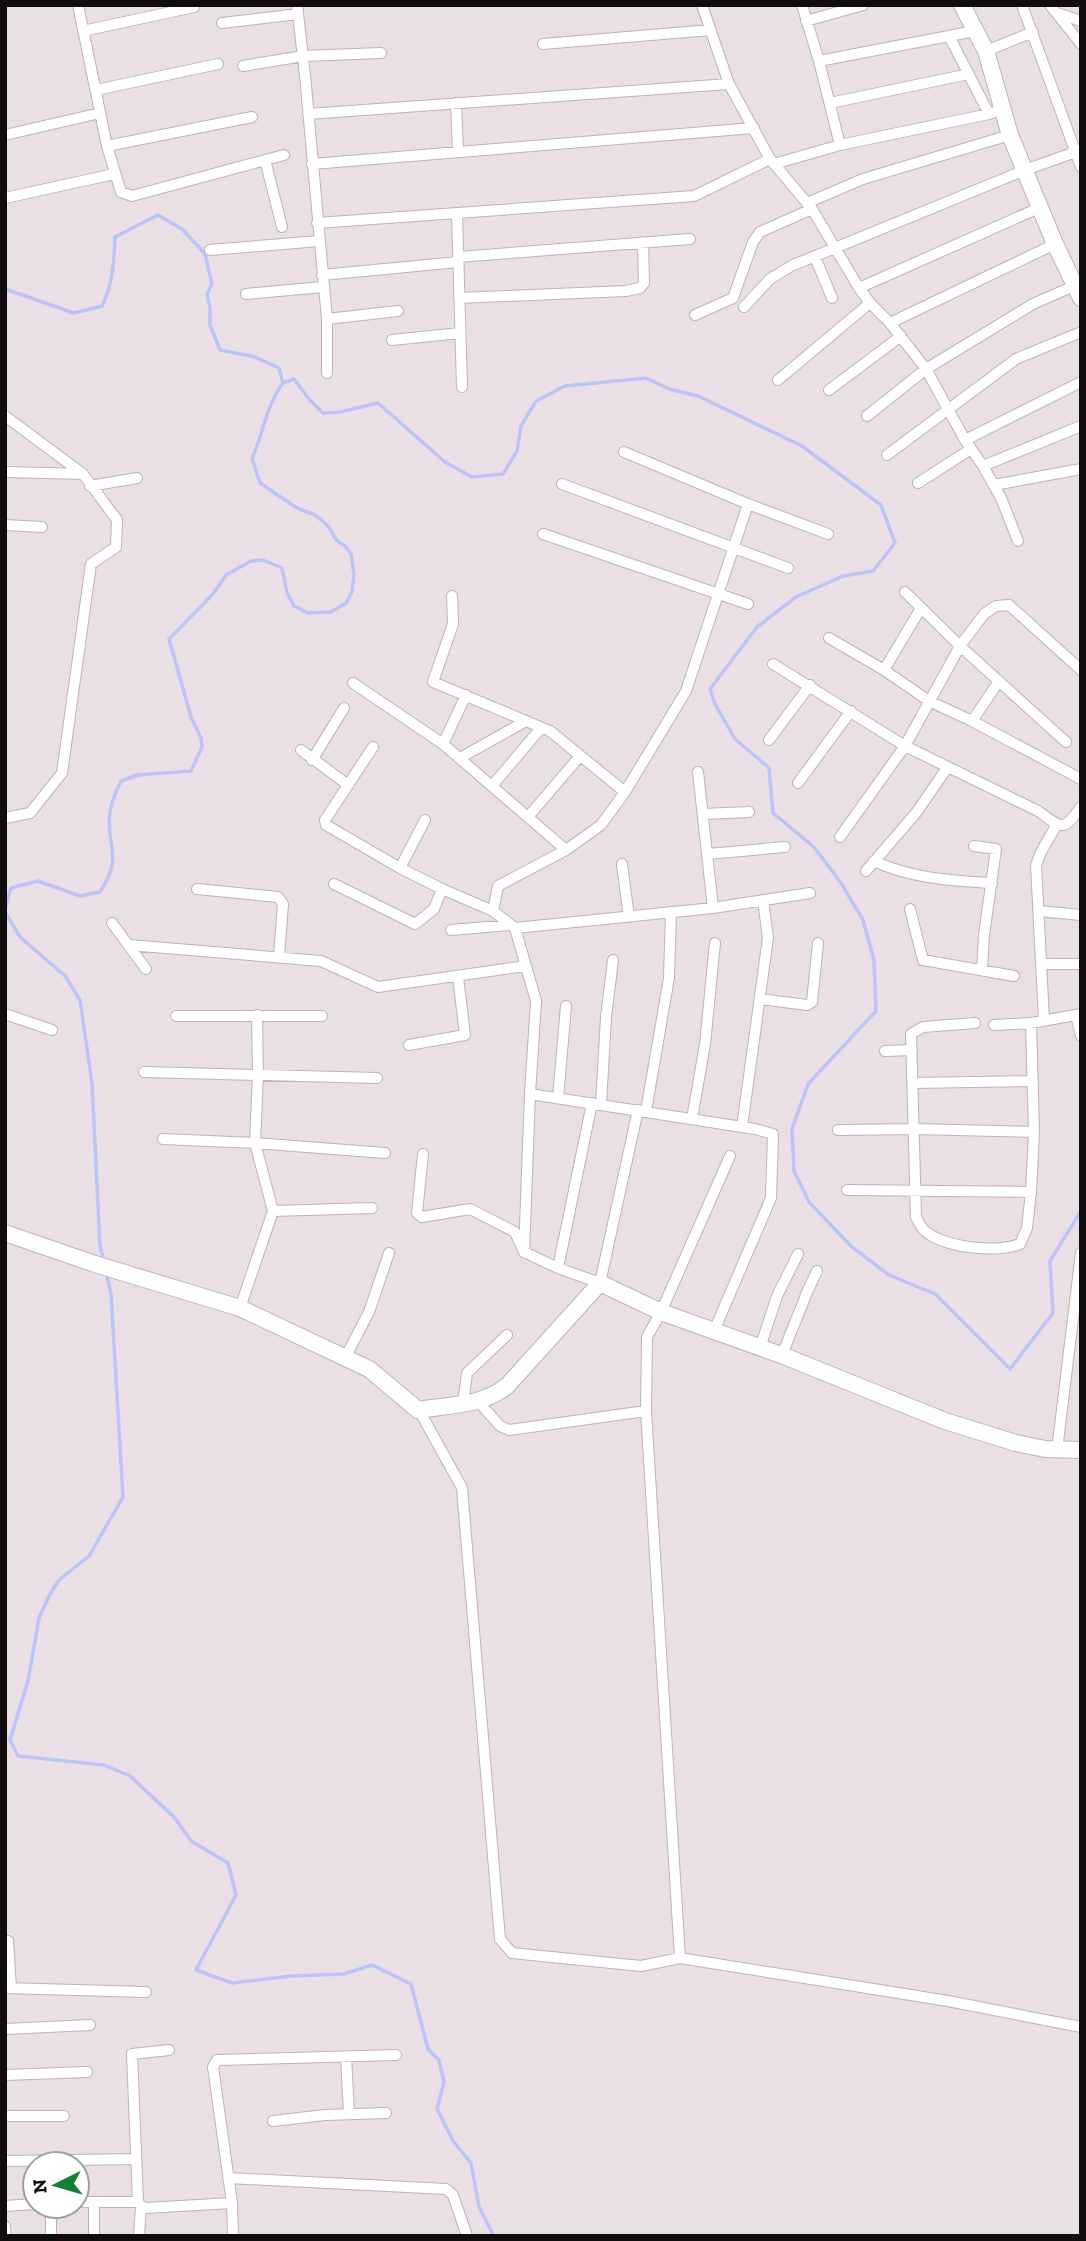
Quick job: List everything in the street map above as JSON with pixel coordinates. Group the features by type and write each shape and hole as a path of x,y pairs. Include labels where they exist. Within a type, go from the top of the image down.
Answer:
{"street":[{"path":"78,5 107,146 121,192 132,196 284,155"},
{"path":"702,5 729,84 772,162 809,206 870,303 891,323 926,369 994,485 1018,541"},
{"path":"802,5 819,61 839,145"},
{"path":"806,21 863,5"},
{"path":"962,5 986,51 996,111"},
{"path":"1021,5 1078,151 1081,167"},
{"path":"83,31 194,7"},
{"path":"1052,9 1081,21"},
{"path":"1052,9 1081,44"},
{"path":"222,23 297,10 327,318 327,373"},
{"path":"543,44 711,30"},
{"path":"819,61 975,31"},
{"path":"986,51 1032,32"},
{"path":"867,416 926,369 1033,304 1078,291 1055,244 1010,135 969,74 949,36"},
{"path":"243,66 303,56 381,52"},
{"path":"96,90 218,64"},
{"path":"830,103 969,74"},
{"path":"308,114 729,84"},
{"path":"456,103 458,152"},
{"path":"317,223 694,196 772,162 996,111"},
{"path":"5,135 100,113"},
{"path":"107,146 251,117"},
{"path":"312,164 754,128"},
{"path":"695,315 733,298 753,242 760,232 863,179 1010,135"},
{"path":"744,307 780,272 1025,170 1078,151"},
{"path":"265,160 282,227"},
{"path":"5,198 114,174"},
{"path":"859,288 1041,207"},
{"path":"457,213 462,387"},
{"path":"322,275 458,259 690,239"},
{"path":"210,250 319,241"},
{"path":"459,298 626,291 640,288 644,283 643,242"},
{"path":"891,323 1055,244"},
{"path":"815,257 832,298"},
{"path":"246,295 323,287"},
{"path":"778,380 870,303"},
{"path":"327,318 398,311"},
{"path":"887,455 1016,359 1081,332"},
{"path":"392,340 460,333"},
{"path":"830,390 901,336"},
{"path":"918,483 968,444 1081,382"},
{"path":"5,416 83,474 117,520 117,547 91,564 62,773 30,813 5,818"},
{"path":"983,466 1081,426"},
{"path":"624,452 828,534"},
{"path":"994,485 1081,469"},
{"path":"5,472 83,474"},
{"path":"90,486 137,478"},
{"path":"562,484 788,568"},
{"path":"492,911 498,886 566,850 601,825 625,792 686,691 748,503"},
{"path":"5,525 42,527"},
{"path":"543,534 748,604"},
{"path":"905,592 960,646 1066,741"},
{"path":"452,596 453,624 433,682 550,732 625,792"},
{"path":"840,837 905,746 960,646 984,614 996,606 1009,605 1081,670"},
{"path":"884,670 920,608"},
{"path":"829,638 884,670 929,701 1081,779"},
{"path":"773,664 905,746 1038,811 1057,824 1067,824 1081,807"},
{"path":"972,721 999,681"},
{"path":"354,683 443,744 566,850"},
{"path":"769,740 810,685"},
{"path":"443,744 466,695"},
{"path":"312,760 344,708"},
{"path":"798,783 851,711"},
{"path":"460,758 526,721"},
{"path":"492,786 541,727"},
{"path":"373,747 325,820 327,825 400,868 492,911 513,927 526,966 536,1001 524,1252"},
{"path":"301,750 348,785"},
{"path":"528,817 580,756"},
{"path":"866,871 916,813 947,768"},
{"path":"698,772 713,908"},
{"path":"704,814 749,812"},
{"path":"400,868 425,820"},
{"path":"1044,1020 1037,865 1041,852 1057,824"},
{"path":"974,846 996,849 982,970"},
{"path":"708,854 785,847"},
{"path":"874,861 896,872 992,883"},
{"path":"622,864 629,917"},
{"path":"334,884 415,924 434,909 442,889"},
{"path":"197,889 278,897 283,912 279,957"},
{"path":"451,930 629,917 713,908 810,893"},
{"path":"742,1126 768,938 762,900"},
{"path":"910,909 923,960 1014,976"},
{"path":"1039,911 1081,915"},
{"path":"419,1410 495,1396 600,1283 642,1111 669,978 671,912"},
{"path":"112,923 146,970"},
{"path":"692,1119 705,1044 715,943"},
{"path":"760,999 807,1005 812,1002 818,943"},
{"path":"129,945 321,961 378,987 526,966"},
{"path":"558,1268 596,1104 613,960"},
{"path":"1041,964 1081,964"},
{"path":"409,1045 466,1035 458,977"},
{"path":"558,1098 566,1006"},
{"path":"5,1014 52,1030"},
{"path":"240,1308 273,1211 255,1143 257,1015"},
{"path":"994,1025 1031,1023 1078,1015 1081,1036"},
{"path":"176,1016 322,1016"},
{"path":"975,1023 916,1029 911,1034 916,1217 923,1230 949,1244 1008,1248 1020,1244 1027,1228 1031,1192 1034,1132 1031,1023"},
{"path":"885,1051 912,1050"},
{"path":"144,1072 377,1078"},
{"path":"913,1083 1032,1082"},
{"path":"530,1094 742,1126 773,1134 771,1198 714,1331"},
{"path":"838,1130 1034,1132"},
{"path":"163,1139 385,1153"},
{"path":"423,1154 418,1216 470,1209 515,1232 524,1252 661,1312 782,1355 945,1422 1016,1443 1057,1450 1081,1450"},
{"path":"680,1958 646,1411 648,1337 730,1156"},
{"path":"847,1190 1031,1192"},
{"path":"273,1211 372,1208"},
{"path":"5,1233 95,1264 240,1308 369,1370 419,1410 462,1489 500,1939 512,1953 641,1966 680,1958 948,2001 1081,2027"},
{"path":"345,1358 369,1312 389,1252"},
{"path":"1057,1450 1081,1253"},
{"path":"760,1348 777,1296 798,1254"},
{"path":"782,1355 817,1272"},
{"path":"508,1335 467,1373 470,1402 500,1426 509,1430 646,1411"},
{"path":"8,1941 8,1988 146,1992"},
{"path":"5,2029 90,2025"},
{"path":"139,2236 132,2054 170,2050"},
{"path":"233,2236 232,2203 213,2067 217,2060 396,2055"},
{"path":"346,2056 349,2114"},
{"path":"5,2075 87,2072"},
{"path":"273,2121 386,2113"},
{"path":"5,2116 64,2116"},
{"path":"91,2161 136,2159"},
{"path":"228,2179 446,2189 453,2195 467,2236"},
{"path":"94,2236 94,2202 139,2204 146,2208 232,2203"},
{"path":"5,2226 6,2236"}],"waterway":[{"path":"5,289 74,313 102,306 111,281 115,237 158,215 182,229 205,254 212,284 207,294 210,325 220,350 255,357 279,368 283,383 269,411 252,459 260,483 297,508 315,515 328,526 337,541 351,554 354,574 352,592 346,603 331,612 308,613 294,606 287,593 282,568 263,560 251,561 226,575 213,594 169,639 191,717 201,738 202,747 191,771 138,775 121,781 110,812 113,859 100,892 80,896 38,881 11,888 5,909"},
{"path":"283,383 294,379 323,413 378,403 445,462 472,477 503,474 517,451 521,426 536,401 565,386 646,378 669,389 698,396 802,446 881,505 895,543 873,571 843,576 796,597 757,627 710,689 715,704 735,739 769,768 773,813 814,847 841,883 863,920 874,960 876,1011 808,1084 792,1129 794,1171 809,1202 852,1247 889,1275 935,1294 1010,1369 1053,1313 1050,1261 1081,1211"},
{"path":"5,912 20,937 65,976 80,1000 92,1083 100,1246 104,1262"},
{"path":"106,1272 111,1294 123,1497 89,1556 59,1580 50,1594 39,1618 28,1681 10,1740 18,1756 104,1765 130,1776 174,1817 191,1841 228,1863 236,1895 196,1970 232,1983 291,1976 344,1974 372,1965 411,1984 428,2049 439,2060 444,2082 437,2109 453,2141 471,2163 479,2207 494,2236"}]}
